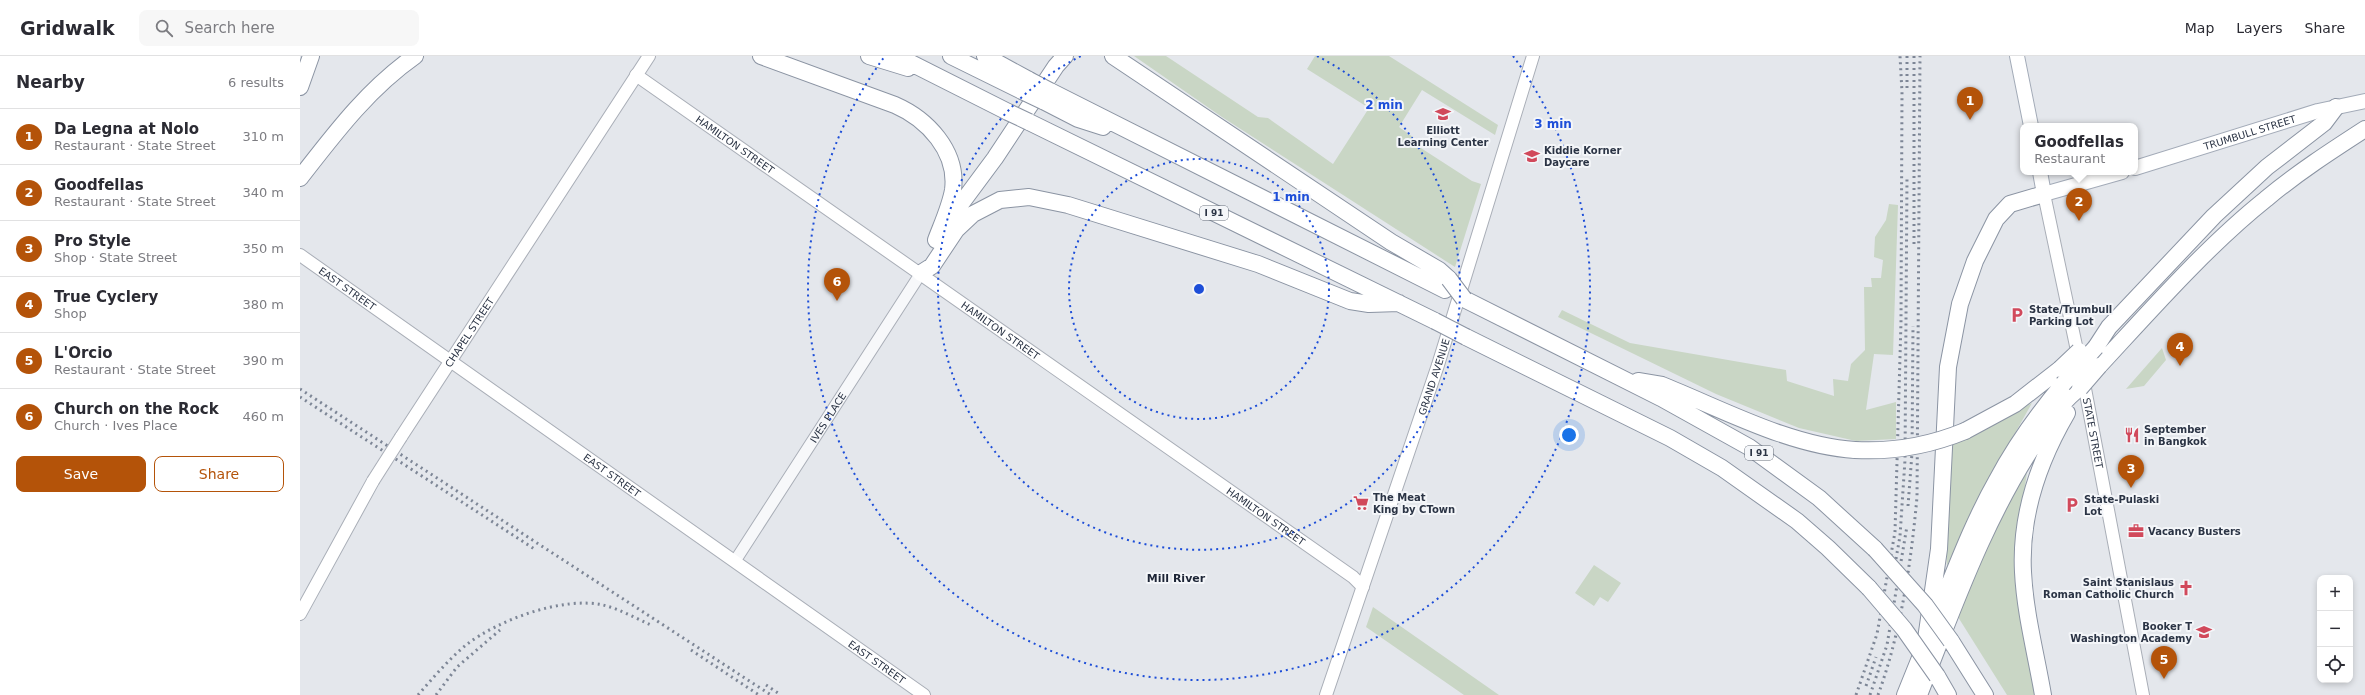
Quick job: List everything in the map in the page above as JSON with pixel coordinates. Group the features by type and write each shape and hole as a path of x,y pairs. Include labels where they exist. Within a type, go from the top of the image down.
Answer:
{"highway":[{"path":"300,87 311,56"},
{"path":"300,178 352,111 392,74 415,56"},
{"path":"761,56 894,105 912,113 926,123 943,146 953,178 951,198 936,240"},
{"path":"869,56 935,76"},
{"path":"897,56 935,76"},
{"path":"951,56 1026,85"},
{"path":"985,56 1026,85"},
{"path":"921,273 923,260 936,240 995,158 1056,66 1065,56"},
{"path":"1113,56 1391,242 1439,270 1447,284"},
{"name":"I 91","path":"935,76 1399,303 1675,441 1722,468 1797,521 1828,548 1869,588 1904,630 1937,676 1948,695"},
{"name":"I 91","path":"1026,85 1046,96 1078,119 1152,143 1447,284 1470,302 1627,380 1712,425 1767,458 1819,498 1875,549 1925,605 1951,641 1985,695"},
{"path":"1905,695 1973,527 1993,487 2061,377 2214,216 2267,167 2324,123 2336,107"},
{"path":"1919,695 1966,578 1999,503 2027,454 2099,366 2209,252 2255,208 2308,167 2365,129"},
{"path":"1925,646 1939,549 1948,367 1960,304 1974,261 1996,219 2010,204 2044,194"},
{"path":"921,273 932,266 956,230 973,214 1000,200 1029,197 1068,205 1258,264 1350,301 1369,304 1399,303"},
{"path":"1627,380 1662,385 1790,436 1822,446 1856,450 1881,450 1914,446 1943,439 1965,431 2061,377"},
{"path":"2044,695 2025,592 2024,538 2029,505 2037,474 2067,406"}],"main road":[{"name":"CHAPEL STREET","path":"300,614 373,481 649,56"},
{"name":"GRAND AVENUE","path":"1326,695 1438,365 1533,56"},
{"path":"2017,56 2030,123"},
{"name":"HAMILTON STREET","path":"636,75 921,273 1353,577 1363,587"},
{"name":"TRUMBULL STREET","path":"2138,167 2336,107 2365,101"},
{"name":"STATE STREET","path":"2041,175 2072,322 2143,695"},
{"path":"2044,194 2111,175"},
{"name":"EAST STREET","path":"300,255 924,695"}],"street":[{"name":"IVES PLACE","path":"735,562 921,273"}],"green space":[{"path":"1134,56 1166,56 1258,117 1268,118 1333,164 1369,108 1307,69 1315,56 1389,56 1498,125 1495,135 1422,90 1399,127 1413,137 1410,141 1472,181 1481,184 1455,267 1222,117"},
{"path":"1889,204 1898,205 1893,355 1874,354 1866,410 1896,402 1896,439 1856,441 1799,428 1716,394 1558,317 1562,310 1630,343 1786,370 1787,381 1834,396 1833,379 1848,381 1851,364 1865,350 1864,287 1872,287 1871,278 1881,278 1883,260 1874,257 1875,237 1886,220"},
{"path":"2162,348 2166,360 2144,386 2126,389"},
{"path":"2032,403 1974,506 1947,566 1945,527 1947,446"},
{"path":"2027,472 2021,515 2038,695 2007,695 1958,617 1981,561 1998,525"},
{"path":"1594,565 1621,583 1608,602 1600,597 1594,606 1575,593"},
{"path":"1373,607 1499,695 1464,695 1366,627"}],"railway":[{"path":"1856,695 1877,634 1895,532 1901,322 1902,92 1900,56"},
{"path":"1907,56 1907,90"},
{"path":"1914,56 1914,244"},
{"path":"1878,695 1893,647 1904,597 1912,547 1917,497 1920,56"},
{"path":"1896,559 1900,536 1905,460 1907,176"},
{"path":"1908,506 1912,453 1913,326"},
{"path":"300,389 771,695"},
{"path":"300,397 536,550"},
{"path":"1870,695 1887,645 1907,526"},
{"path":"418,695 447,663 466,645 495,627 532,612 569,604 587,603 609,607 653,626"},
{"path":"436,695 457,667 500,630"},
{"path":"691,650 759,695"},
{"path":"1866,686 1876,657"},
{"path":"766,685 781,695"}],"place":[{"name":"Elliott Learning Center","path":"1443,114"},
{"name":"Da Legna at Nolo","path":"1970,120"},
{"name":"Kiddie Korner Daycare","path":"1532,156"},
{"name":"Goodfellas","path":"2079,221"},
{"name":"Church on the Rock","path":"837,301"},
{"name":"State/Trumbull Parking Lot","path":"2017,315"},
{"name":"True Cyclery","path":"2180,366"},
{"name":"September in Bangkok","path":"2132,435"},
{"name":"Pro Style","path":"2131,488"},
{"name":"The Meat King by CTown","path":"1361,503"},
{"name":"State-Pulaski Lot","path":"2072,505"},
{"name":"Vacancy Busters","path":"2136,531"},
{"name":"Saint Stanislaus Roman Catholic Church","path":"2186,588"},
{"name":"Booker T Washington Academy","path":"2204,632"},
{"name":"L'Orcio","path":"2164,679"}],"district":[{"name":"Mill River","path":"1176,578"}]}
